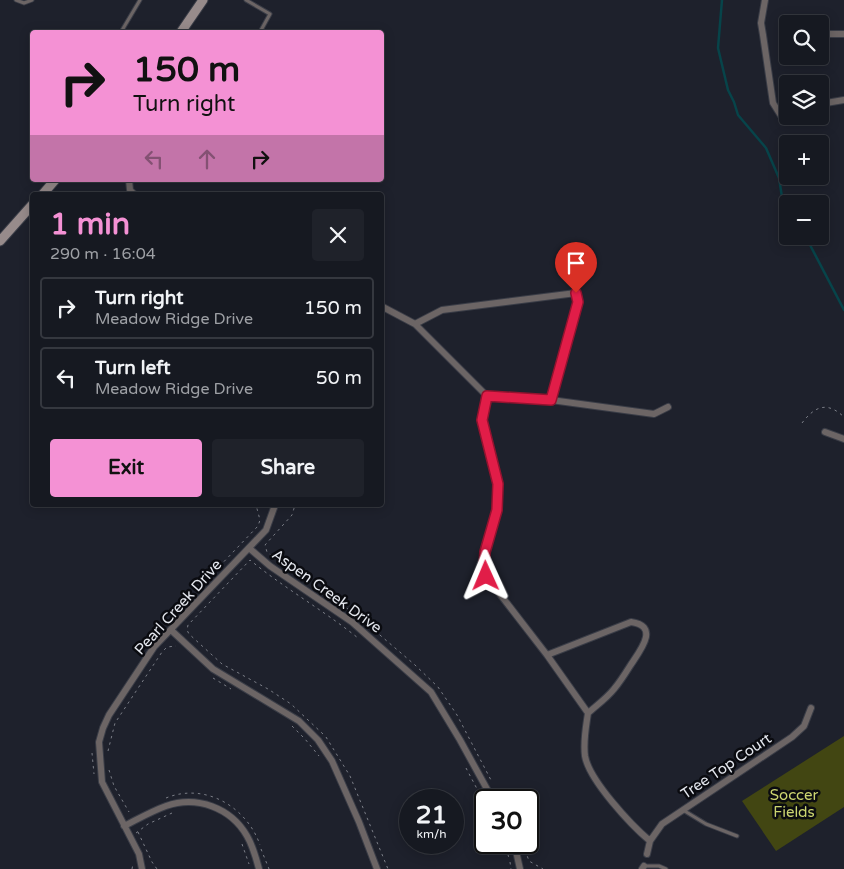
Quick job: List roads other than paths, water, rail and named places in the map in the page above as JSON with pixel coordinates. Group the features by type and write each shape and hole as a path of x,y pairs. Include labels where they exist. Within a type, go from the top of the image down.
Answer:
{"main road":[{"path":"182,30 203,0"},
{"path":"45,192 53,182"},
{"path":"0,241 30,207"}],"street":[{"path":"765,0 761,23 773,104 779,113"},
{"path":"829,34 844,34"},
{"path":"829,102 844,100"},
{"path":"415,324 442,310 576,293 578,302 551,400"},
{"path":"384,308 415,324 487,396 551,400 654,414 668,407"},
{"path":"487,396 482,420 498,484 497,510 485,552 484,568 486,576 547,655 588,713"},
{"path":"825,432 844,438"},
{"name":"Pearl Creek Drive","path":"142,869 139,854 102,782 99,742 109,715 154,647 266,530 274,507"},
{"name":"Aspen Creek Drive","path":"249,548 270,566 352,622 431,692 487,789"},
{"path":"547,655 631,622 640,623 644,627 647,637 641,649 614,690 588,713 584,744 588,768 632,826 650,842 647,854"},
{"path":"170,630 213,669 299,721 318,740 332,761 360,822 376,869"},
{"name":"Tree Top Court","path":"650,842 662,824 792,737 804,726 811,708"},
{"path":"124,826 167,806 185,801 204,803 221,809 248,836 259,869"},
{"path":"517,854 520,869"}],"lane":[{"path":"16,0 24,2 32,0"},
{"path":"122,30 140,0"},
{"path":"246,0 270,14 261,30"},
{"path":"683,810 706,824 738,836"},
{"path":"643,868 659,866 666,869"}],"waterway":[{"path":"722,0 718,48 728,90 738,115 766,148 779,178 782,195"},
{"path":"810,245 844,310"}],"park label":[{"name":"Soccer Fields","path":"794,804"}]}
